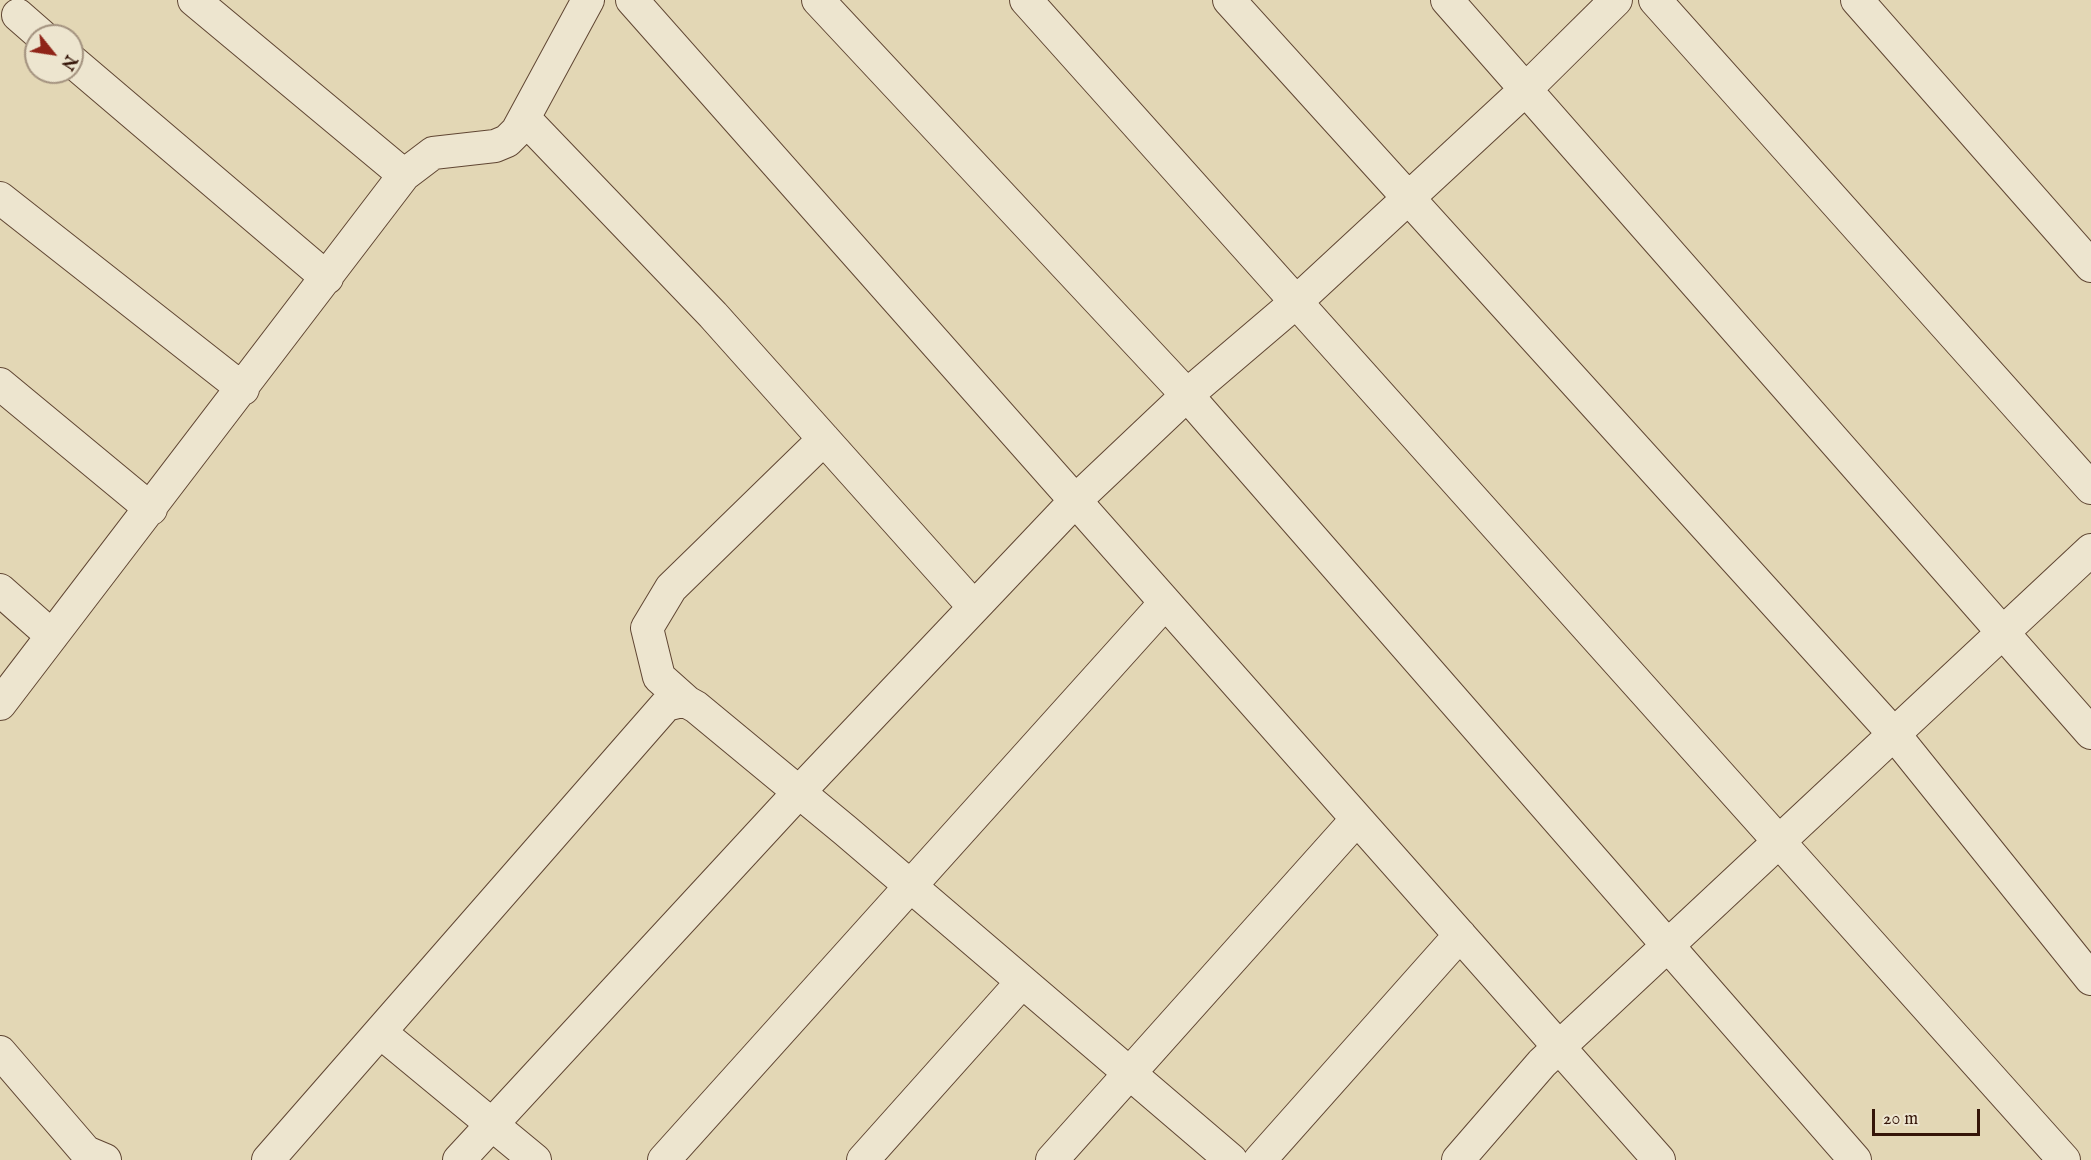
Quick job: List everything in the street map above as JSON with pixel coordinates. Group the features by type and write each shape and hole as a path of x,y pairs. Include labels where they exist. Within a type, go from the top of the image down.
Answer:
{"street":[{"path":"194,0 404,176"},
{"path":"0,704 404,176 433,153 495,146 507,141 525,119 588,0"},
{"path":"632,0 1659,1160"},
{"path":"818,0 1186,395 1855,1160"},
{"path":"1026,0 2064,1160"},
{"path":"1229,0 1894,734 2091,979"},
{"path":"1447,0 2091,733"},
{"path":"459,1160 799,792 1075,501 1186,395 1296,303 1407,197 1526,90 1616,0"},
{"path":"1655,0 2091,488"},
{"path":"1857,0 2091,266"},
{"path":"18,15 28,24"},
{"path":"84,71 327,278"},
{"path":"525,119 713,315 974,607"},
{"path":"0,198 243,389"},
{"path":"0,384 151,509"},
{"path":"824,440 670,588 647,628 659,677 911,886 1231,1160"},
{"path":"1458,1160 1542,1063 2091,550"},
{"path":"0,590 52,636"},
{"path":"664,1160 1165,603"},
{"path":"268,1160 666,705 687,702"},
{"path":"1052,1160 1128,1072 1357,819"},
{"path":"1260,1160 1460,935"},
{"path":"863,1160 1022,982"},
{"path":"380,1032 534,1160"},
{"path":"0,1052 86,1152 105,1160"}]}
